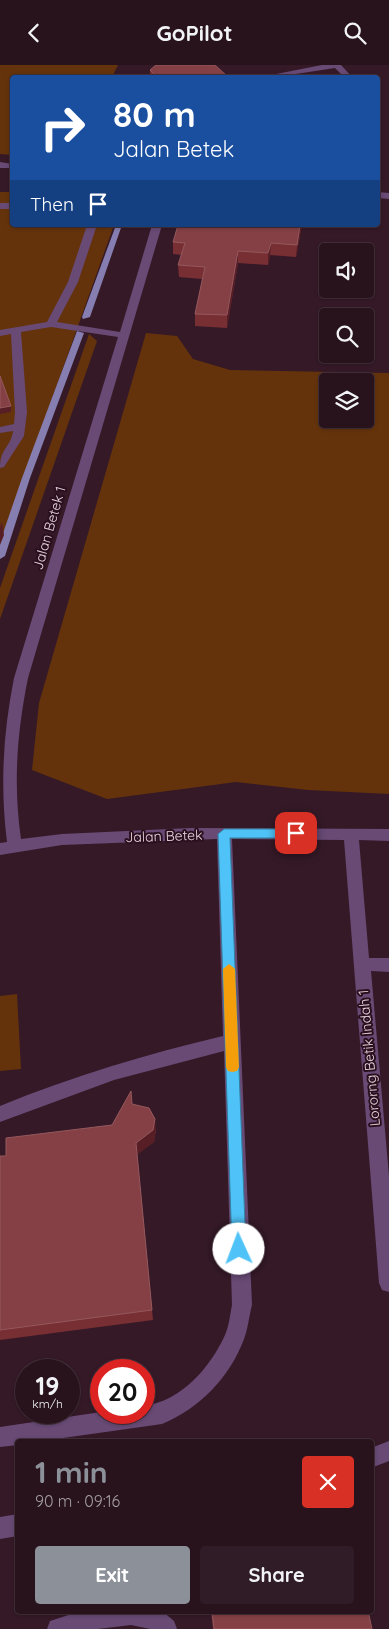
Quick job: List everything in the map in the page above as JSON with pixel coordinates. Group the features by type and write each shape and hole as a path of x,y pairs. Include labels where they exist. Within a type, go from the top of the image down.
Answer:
{"street":[{"path":"291,75 304,74 337,65 346,75"},
{"path":"51,324 73,283 91,227"},
{"name":"Jalan Betek 1","path":"7,847 7,781 13,713 21,678 122,335 156,227"},
{"path":"0,333 51,324 122,335"},
{"path":"0,465 18,436 21,391 16,330"},
{"path":"0,430 19,426"},
{"name":"Jalan Betek","path":"7,847 53,840 224,834 350,833 389,835"},
{"name":"Lororng Betik Indah 1","path":"350,833 389,1283"},
{"path":"0,1437 162,1414 192,1396 216,1370 235,1337 242,1305 224,834"},
{"path":"361,964 389,965"},
{"path":"0,1115 50,1093 161,1057 231,1042"},
{"path":"374,1457 389,1451"},
{"path":"0,1528 15,1526"},
{"path":"58,1629 103,1617 132,1614"},
{"path":"143,1614 162,1623 166,1629"}],"shaded area":[{"path":"0,65 118,65 113,75 10,75 10,155 0,154"},
{"path":"0,192 10,192 10,227 113,227 0,545"},
{"path":"146,333 177,336 193,359 230,370 389,373 389,794 308,790 236,782 107,799 32,770 39,703"},
{"path":"89,334 97,341 0,619 0,588"},
{"path":"17,994 21,1069 0,1071 0,996"}],"building":[{"path":"156,65 215,65 226,75 155,75 150,70"},
{"path":"177,227 300,227 297,245 271,243 268,253 238,251 227,315 195,314 205,267 178,265 185,243 173,242"},
{"path":"0,376 11,406 0,408"},
{"path":"131,1091 132,1104 149,1108 155,1119 153,1130 136,1143 152,1310 0,1330 0,1156 6,1156 6,1138 112,1125"},
{"path":"212,1614 369,1614 372,1629 214,1629"}],"waterway":[{"path":"86,317 118,227"},
{"path":"0,556 26,478 80,333"}],"slow traffic":[{"path":"229,969 232,1067"}],"route":[{"path":"239,1249 224,834 296,833"}]}
